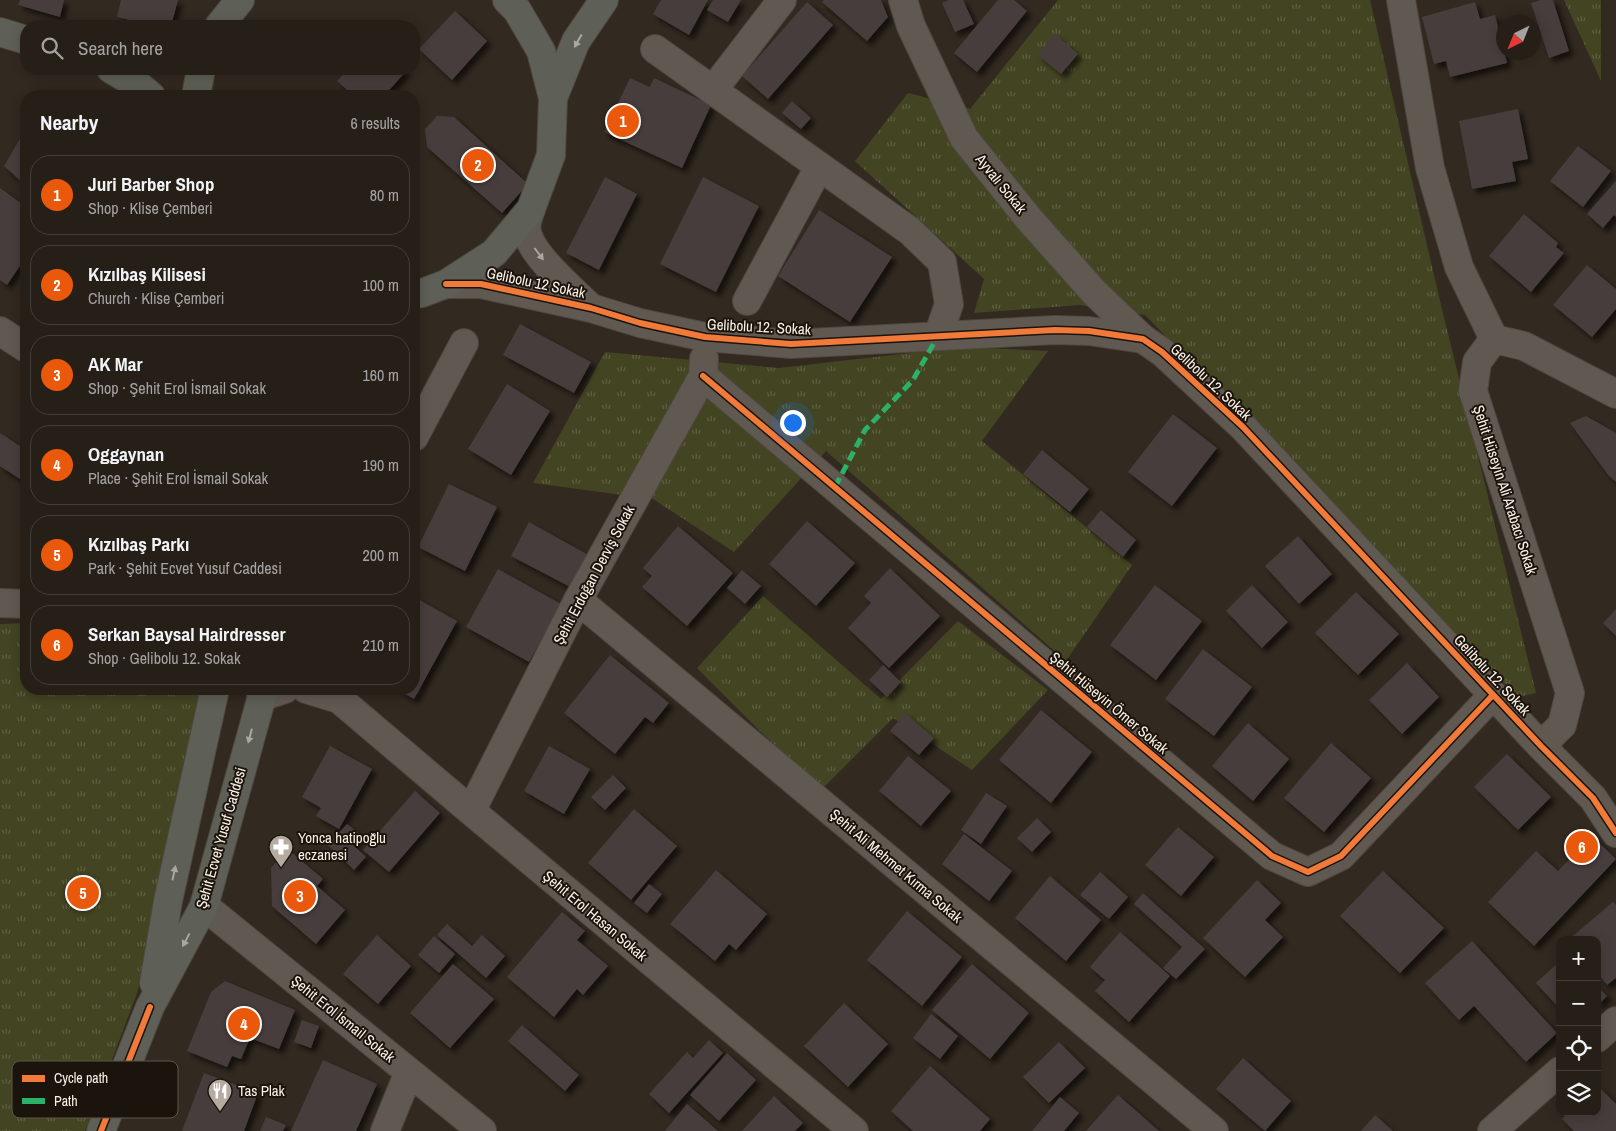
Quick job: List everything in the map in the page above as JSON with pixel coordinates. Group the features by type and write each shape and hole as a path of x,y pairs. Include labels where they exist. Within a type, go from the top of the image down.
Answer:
{"main road":[{"path":"224,20 240,0"},
{"path":"424,294 494,253 531,209 551,156 553,98 541,51 517,10 507,0"},
{"path":"553,98 576,41 604,0"},
{"path":"0,32 20,38"},
{"path":"122,75 144,90"},
{"path":"197,90 200,75"},
{"name":"Şehit Ecvet Yusuf Caddesi","path":"150,1007 168,901 214,695"},
{"name":"Şehit Ecvet Yusuf Caddesi","path":"129,1061 150,1007 204,906 269,695"},
{"name":"Şehit Ecvet Yusuf Caddesi","path":"101,1131 106,1118"}],"street":[{"path":"713,90 782,0"},
{"name":"Ayvalı Sokak","path":"903,0 912,26 964,138 1036,226 1093,290 1142,339"},
{"path":"1401,0 1430,168 1459,267 1494,339 1524,346 1616,394"},
{"path":"655,49 910,231 942,262 949,304 938,336"},
{"path":"747,301 819,167"},
{"name":"Gelibolu 12 Sokak","path":"531,209 526,230 532,245 543,260 591,308"},
{"name":"Gelibolu 12 Sokak","path":"424,294 481,284 591,308"},
{"name":"Gelibolu 12. Sokak","path":"591,308 704,337 791,344 1055,330 1089,331 1142,339 1162,352 1243,427 1540,746 1593,798 1616,833"},
{"path":"0,331 20,344"},
{"name":"Şehit Erdoğan Derviş Sokak","path":"471,811 578,600 703,376 704,337"},
{"name":"Şehit Hüseyin Ali Arabacı Sokak","path":"1494,339 1477,362 1473,391 1570,693 1562,725 1540,746"},
{"path":"420,426 464,343"},
{"name":"Şehit Hüseyin Ömer Sokak","path":"703,376 1272,856 1308,872 1341,856 1493,695"},
{"name":"Şehit Ali Mehmet Kırma Sokak","path":"578,600 1214,1131"},
{"path":"0,603 20,604"},
{"name":"Şehit Erol Hasan Sokak","path":"336,695 471,811 854,1131"},
{"name":"Şehit Erol İsmail Sokak","path":"204,906 482,1131"},
{"path":"1601,1034 1616,1021"},
{"path":"385,1131 409,1072"},
{"path":"1492,1131 1556,1075"}],"green space":[{"path":"1058,0 1370,0 1441,305 1536,693 1518,697 1145,315 1081,305 974,313 984,279 855,161 908,93 970,109"},
{"path":"1564,0 1601,0 1601,81"},
{"path":"963,347 1048,351 982,441 1132,565 1066,661 826,451 734,552 653,499 533,483 605,352 779,368"},
{"path":"763,596 881,699 958,621 1048,690 972,770 893,718 820,791 697,668"},
{"path":"20,623 20,695 220,695 197,790 136,996 111,1061 12,1061 12,1118 90,1118 85,1131 0,1131 0,624"}],"building":[{"path":"20,0 64,0 60,17 18,5"},
{"path":"121,0 178,0 173,20 129,20 117,17"},
{"path":"661,0 708,0 689,35 653,14"},
{"path":"713,0 741,0 728,22 707,10"},
{"path":"824,0 881,0 888,17 867,41 822,2"},
{"path":"949,0 963,0 974,24 955,32 942,3"},
{"path":"998,0 1014,0 1027,11 977,72 954,53"},
{"path":"1541,0 1553,0 1569,51 1549,58 1541,34 1541,15 1535,15 1531,3"},
{"path":"807,2 833,25 768,99 742,76"},
{"path":"1475,2 1480,19 1495,15 1496,60 1506,60 1507,63 1450,77 1446,61 1434,64 1422,17"},
{"path":"455,11 487,41 452,80 420,48"},
{"path":"1055,34 1078,54 1061,74 1038,55"},
{"path":"342,75 403,75 389,90 347,90 337,81"},
{"path":"630,78 650,87 654,78 711,105 682,168 604,132"},
{"path":"792,101 811,118 801,129 782,113"},
{"path":"1518,109 1528,159 1512,162 1516,181 1472,189 1459,121"},
{"path":"437,116 454,117 528,184 502,213 427,147 425,129"},
{"path":"20,139 20,181 4,166"},
{"path":"1578,146 1611,171 1583,207 1550,181"},
{"path":"605,177 637,194 599,270 566,253"},
{"path":"703,177 759,206 716,292 660,264"},
{"path":"1616,181 1616,217 1614,215 1603,228 1587,214"},
{"path":"0,188 20,203 20,266 7,285 0,280"},
{"path":"819,210 892,257 850,322 778,276"},
{"path":"1524,214 1558,243 1556,247 1564,253 1531,292 1489,256"},
{"path":"1587,265 1616,289 1616,309 1592,337 1553,305"},
{"path":"520,324 591,362 574,393 503,355"},
{"path":"507,384 550,411 511,475 468,449"},
{"path":"1173,414 1217,448 1172,506 1128,472"},
{"path":"1586,416 1616,433 1616,482 1609,476 1570,423"},
{"path":"0,433 20,446 20,479 0,466"},
{"path":"1042,450 1089,489 1070,512 1023,474"},
{"path":"449,484 497,507 465,571 420,548 420,543"},
{"path":"1101,510 1136,540 1123,557 1087,527"},
{"path":"807,521 855,563 816,606 769,564"},
{"path":"529,522 592,557 574,589 511,556"},
{"path":"678,526 733,573 687,626 642,587 652,576 643,568"},
{"path":"1298,536 1332,574 1299,604 1265,566"},
{"path":"890,568 940,616 889,668 848,628 871,603 864,596"},
{"path":"498,569 561,604 529,662 466,627"},
{"path":"742,570 761,586 745,604 727,588"},
{"path":"1155,585 1202,621 1156,680 1110,645"},
{"path":"1252,585 1288,622 1262,648 1226,611"},
{"path":"1356,592 1399,634 1358,675 1315,633"},
{"path":"420,600 457,621 420,688"},
{"path":"1616,609 1616,636 1603,623"},
{"path":"1203,649 1252,687 1214,736 1165,699"},
{"path":"610,655 669,703 653,723 645,717 615,754 564,713"},
{"path":"1407,663 1439,697 1402,734 1369,700"},
{"path":"883,665 901,682 887,697 869,680"},
{"path":"407,695 416,695 414,699"},
{"path":"1041,710 1092,752 1051,803 999,760"},
{"path":"905,713 934,738 919,755 890,731"},
{"path":"1248,723 1289,759 1253,801 1212,766"},
{"path":"1331,743 1371,778 1324,832 1284,798"},
{"path":"330,746 372,769 339,829 316,816 321,808 302,797"},
{"path":"549,746 590,769 564,814 524,791"},
{"path":"1507,754 1551,797 1518,830 1474,787"},
{"path":"908,756 951,791 921,826 879,791"},
{"path":"613,775 626,788 605,810 591,797"},
{"path":"415,791 440,813 389,872 363,850"},
{"path":"986,793 1007,806 981,844 961,830"},
{"path":"634,809 677,846 631,900 588,863"},
{"path":"1037,818 1051,832 1032,852 1017,838"},
{"path":"347,824 361,835 353,845 366,857 354,870 328,845"},
{"path":"1178,827 1214,857 1181,896 1145,865"},
{"path":"964,834 1012,871 989,901 942,864"},
{"path":"1592,836 1616,859 1534,946 1488,902 1536,851 1558,871"},
{"path":"284,846 323,879 317,886 345,910 316,944 272,906 271,868 279,859 275,857"},
{"path":"716,870 767,914 736,950 729,944 715,961 670,924"},
{"path":"1383,871 1444,928 1400,973 1340,916"},
{"path":"1100,872 1128,897 1109,919 1080,895"},
{"path":"1050,876 1101,920 1066,961 1015,918"},
{"path":"1257,880 1281,903 1265,920 1283,937 1245,977 1203,938"},
{"path":"649,884 662,894 647,913 634,903"},
{"path":"1143,893 1205,949 1176,979 1163,968 1182,947 1134,904"},
{"path":"1613,902 1616,905 1616,978 1607,985 1601,978 1601,936 1573,936"},
{"path":"907,911 962,957 922,1006 867,960"},
{"path":"562,912 585,931 577,940 608,966 583,995 577,989 554,1017 507,977"},
{"path":"447,924 472,946 482,935 505,956 486,978 437,935"},
{"path":"1120,932 1170,976 1129,1022 1095,991 1105,980 1090,967"},
{"path":"377,935 411,966 378,1004 343,974"},
{"path":"434,936 455,954 439,973 418,955"},
{"path":"1472,941 1556,1034 1526,1062 1474,1006 1459,1020 1425,983"},
{"path":"453,964 494,999 450,1048 410,1013"},
{"path":"972,964 1029,1013 990,1059 932,1010"},
{"path":"1556,965 1556,1005 1536,983"},
{"path":"225,981 295,1010 279,1049 250,1038 241,1059 232,1056 227,1067 187,1051 211,992"},
{"path":"1601,990 1607,996 1601,1002"},
{"path":"844,1003 888,1044 848,1087 804,1046"},
{"path":"931,1014 958,1036 940,1059 913,1038"},
{"path":"302,1020 319,1026 311,1048 294,1042"},
{"path":"522,1025 579,1075 565,1091 508,1041"},
{"path":"709,1040 723,1053 669,1113 649,1094 687,1052 693,1058"},
{"path":"1059,1042 1085,1068 1049,1103 1023,1077"},
{"path":"727,1053 756,1080 719,1121 690,1095"},
{"path":"1243,1058 1291,1101 1265,1131 1216,1089"},
{"path":"323,1060 377,1084 356,1131 291,1131"},
{"path":"930,1066 990,1119 980,1131 913,1131 891,1111"},
{"name":"Tas Plak","path":"204,1073 258,1093 244,1131 182,1131"},
{"path":"1601,1089 1616,1104 1616,1131 1574,1131 1562,1119 1565,1116 1601,1116"},
{"path":"1118,1095 1159,1131 1086,1131"},
{"path":"774,1096 803,1123 795,1131 742,1131"},
{"path":"1060,1097 1079,1113 1064,1131 1032,1131"},
{"path":"687,1104 718,1131 665,1131"},
{"path":"1375,1115 1393,1131 1361,1131"},
{"path":"266,1117 286,1125 283,1131 260,1131"}],"marked path":[{"path":"835,487 865,430 913,380 938,336"}],"cycle path":[{"path":"446,284 481,284 591,308 640,323 705,337 791,344 1055,330 1089,331 1143,339 1162,352 1243,427 1541,746 1593,798 1616,833"},
{"path":"703,376 1272,856 1308,872 1341,856 1493,695"},
{"path":"129,1061 150,1007"},
{"path":"101,1131 106,1118"}],"place":[{"name":"Juri Barber Shop","path":"623,121"},
{"name":"Kızılbaş Kilisesi","path":"478,165"},
{"name":"Serkan Baysal Hairdresser","path":"1582,847"},
{"name":"Yonca hatipoğlu eczanesi","path":"281,868"},
{"name":"Kızılbaş Parkı","path":"83,893"},
{"name":"AK Mar","path":"300,896"},
{"name":"Oggaynan","path":"244,1024"},
{"name":"Tas Plak","path":"220,1112"}]}
